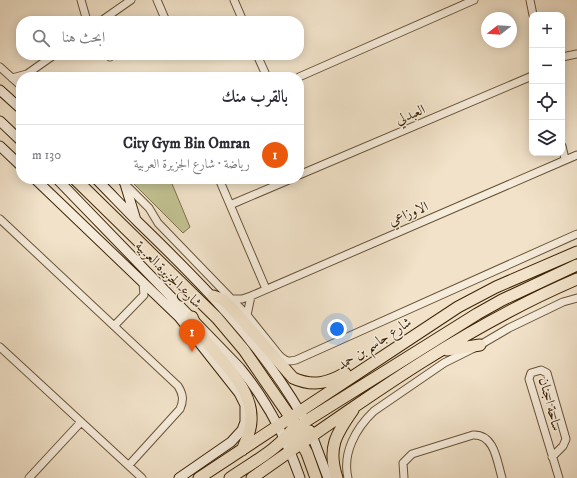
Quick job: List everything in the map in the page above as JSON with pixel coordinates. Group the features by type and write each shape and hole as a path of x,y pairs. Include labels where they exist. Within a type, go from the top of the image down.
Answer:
{"main road":[{"path":"0,90 16,104"},
{"path":"0,121 16,136"},
{"path":"0,146 16,161"},
{"name":"شارع الجزيرة العربية","path":"40,184 179,317 235,386 245,405 245,416 242,430 231,442 179,478"},
{"name":"شارع الجزيرة العربية","path":"61,184 192,317 248,378 279,425"},
{"path":"80,184 217,318 244,350 296,428 316,478"},
{"name":"شارع الجزيرة العربية","path":"101,184 213,296 268,361 296,428"},
{"path":"123,184 137,221"},
{"name":"شارع جاسم بن حمد","path":"252,478 291,451 296,428 432,323 496,287 577,252"},
{"path":"122,264 143,267"},
{"path":"230,478 274,449 296,428 477,314 502,300 577,265"},
{"path":"312,435 440,352 508,312 572,283 577,279"},
{"path":"213,296 222,299 229,305 289,375 297,380 312,384 322,383 333,379 407,331 432,323"},
{"path":"192,317 198,330 246,395 251,420 242,450"},
{"path":"440,352 480,345"},
{"path":"337,478 332,462 333,445 343,424 357,405"},
{"name":"شارع جاسم بن حمد","path":"199,478 279,425 296,428"},
{"path":"296,428 312,435 328,478"},
{"path":"291,451 300,478"}],"street":[{"path":"81,0 86,16"},
{"path":"108,16 131,0"},
{"path":"157,0 164,16"},
{"path":"241,16 235,2 243,0"},
{"path":"304,75 474,0"},
{"path":"530,0 532,12"},
{"path":"565,56 577,54"},
{"path":"33,72 48,60"},
{"path":"259,60 265,72"},
{"path":"0,67 16,82"},
{"path":"12,78 16,77"},
{"name":"العبدلي","path":"304,173 529,77"},
{"name":"الاوزاعي","path":"232,299 242,299 251,296 577,155"},
{"name":"شارع الجزيرة العربية","path":"125,184 149,208 158,223 247,315 279,355 284,360 289,361"},
{"path":"221,184 266,289"},
{"path":"230,205 279,184"},
{"path":"0,219 178,386 183,398 180,409 129,465"},
{"name":"شارع جاسم بن حمد","path":"289,361 296,360 390,316 577,234"},
{"path":"114,326 144,295 143,283"},
{"path":"247,315 251,296"},
{"path":"348,478 347,464 352,442 366,419 393,396 444,363 480,345 509,328 563,302 577,298"},
{"path":"0,346 129,465 139,477"},
{"name":"ساحة اجنان","path":"552,457 563,446 565,435 547,373 544,370 541,370 531,373 529,376 552,457 559,478"},
{"path":"29,478 81,422"},
{"path":"404,478 403,463 412,454 480,434 486,438 494,449 502,478"}],"green space":[{"path":"134,184 172,184 190,227 183,233"}],"place":[{"name":"City Gym Bin Omran","path":"192,352"}]}
